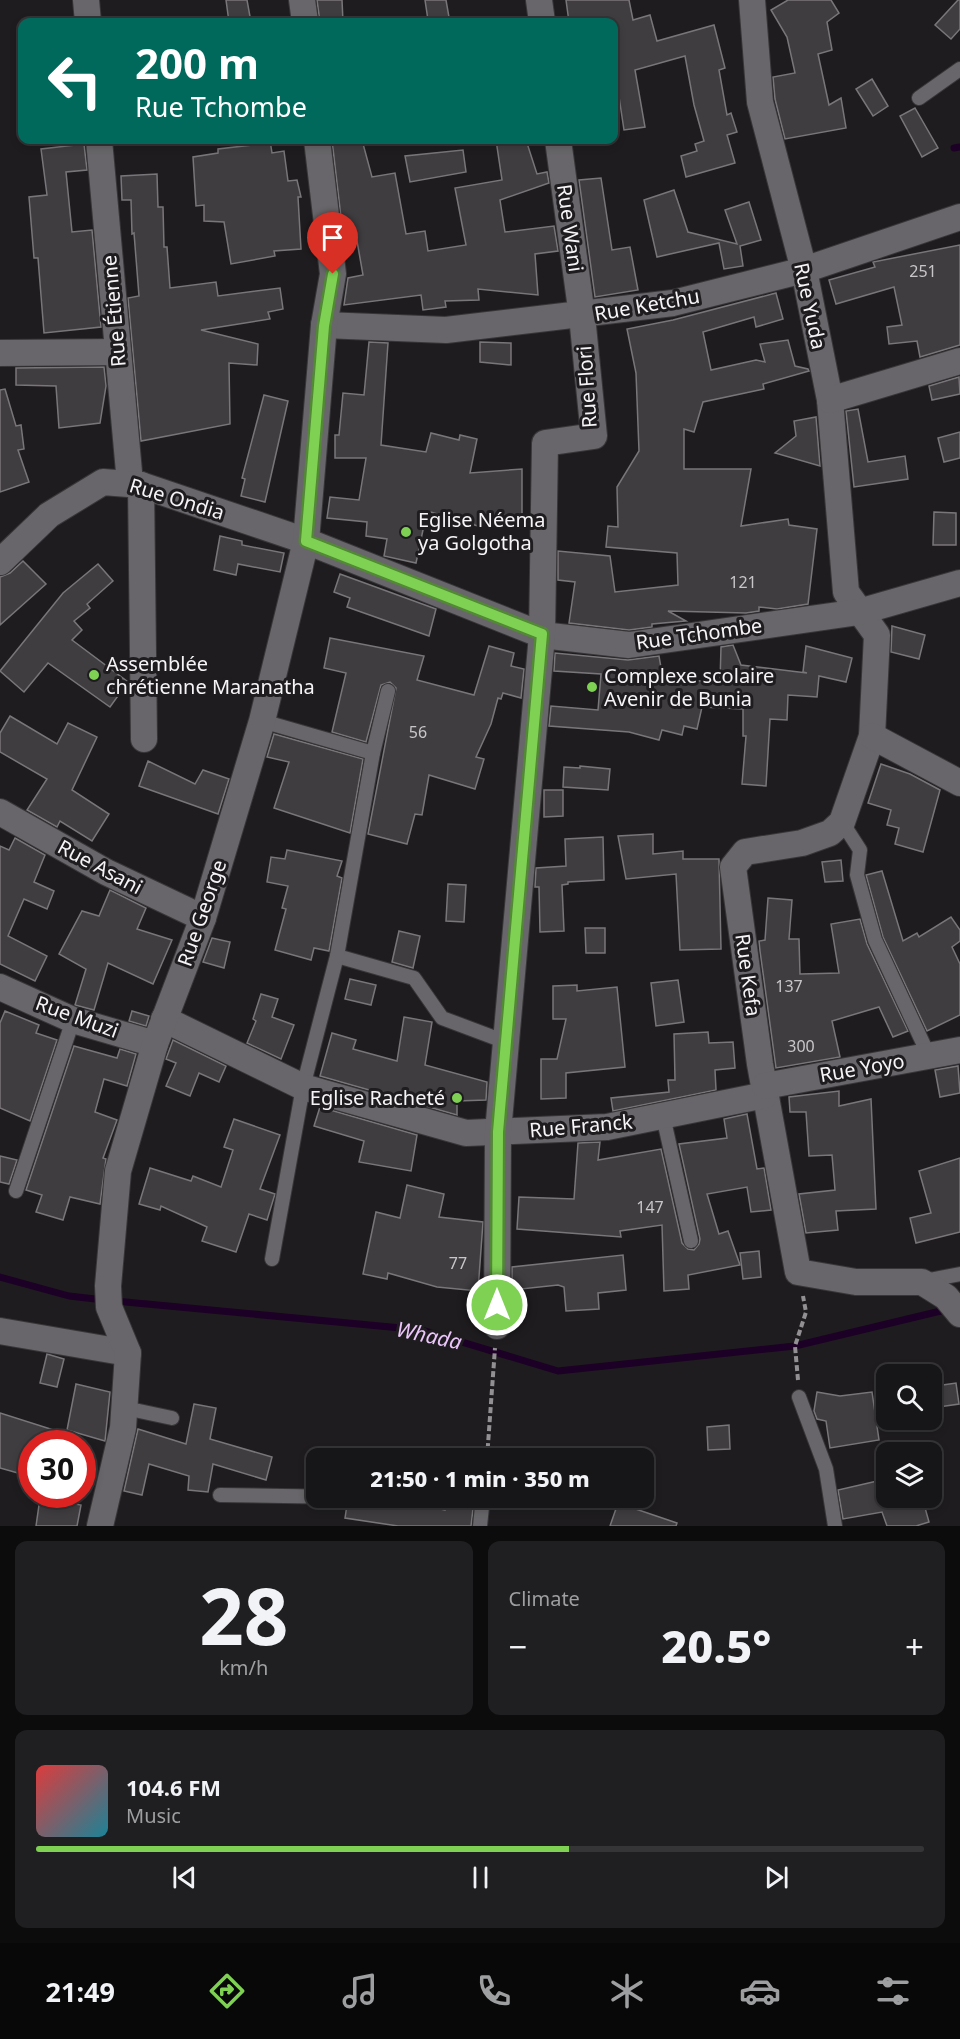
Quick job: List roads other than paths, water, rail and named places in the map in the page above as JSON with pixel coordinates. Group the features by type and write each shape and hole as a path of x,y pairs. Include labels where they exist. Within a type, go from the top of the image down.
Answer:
{"street":[{"path":"86,0 88,18"},
{"path":"302,0 304,18"},
{"path":"539,0 541,18"},
{"name":"Rue Yuda","path":"752,0 760,102 804,270 830,400 846,592 859,612"},
{"name":"Rue Étienne","path":"99,144 118,352 136,484 144,739"},
{"name":"Rue George","path":"128,1353 109,1296 118,1171 155,1044 203,918 262,720 306,541 324,326 333,274 317,144"},
{"name":"Rue Wani","path":"559,144 582,316"},
{"name":"Rue Ketchu","path":"324,326 446,330 582,316 673,303 804,270 960,217"},
{"name":"Rue Flori","path":"542,634 545,443 594,436 582,316"},
{"path":"0,353 118,352"},
{"path":"830,400 960,361"},
{"name":"Rue Ondia","path":"0,562 49,515 103,482 136,484 306,541"},
{"name":"Rue Tchombe","path":"306,541 542,634 629,645 859,612 960,583"},
{"path":"842,822 872,736 877,635 859,612"},
{"path":"496,1335 498,1132 542,634"},
{"path":"872,736 960,783"},
{"name":"Rue Asani","path":"0,812 106,872 203,918"},
{"name":"Rue Kefa","path":"842,822 830,833 802,843 745,852 733,867 765,1090 798,1272 856,1282 922,1282"},
{"name":"Rue Muzi","path":"0,987 73,1020 155,1044"},
{"name":"Rue Franck","path":"164,1019 303,1087 466,1133 607,1127 663,1116 765,1090"},
{"name":"Rue Yoyo","path":"765,1090 960,1050"},
{"path":"922,1282 953,1305"},
{"path":"0,1331 128,1353 123,1428 100,1526"}],"lane":[{"path":"920,98 960,69"},
{"path":"272,1258 303,1087 337,956 373,753 388,691"},
{"path":"262,720 373,753"},
{"path":"842,822 860,850 857,875 875,940 929,1056"},
{"path":"337,956 414,978 442,1018 506,1042"},
{"path":"16,1191 73,1020"},
{"path":"663,1116 692,1241"},
{"path":"922,1282 960,1274"},
{"path":"799,1397 826,1469 835,1526"},
{"path":"125,1408 172,1418"},
{"path":"220,1495 306,1496"},
{"path":"480,1526 482,1508"}],"waterway":[{"path":"954,148 960,147"},
{"name":"Whada","path":"0,1277 69,1296 104,1300"},
{"name":"Whada","path":"115,1301 422,1330 558,1371 795,1346 949,1309"}],"place":[{"name":"Eglise Néema ya Golgotha","path":"406,532"},
{"name":"Assemblée chrétienne Maranatha","path":"94,675"},
{"name":"Complexe scolaire Avenir de Bunia","path":"592,687"},
{"name":"Eglise Racheté","path":"457,1098"}]}
